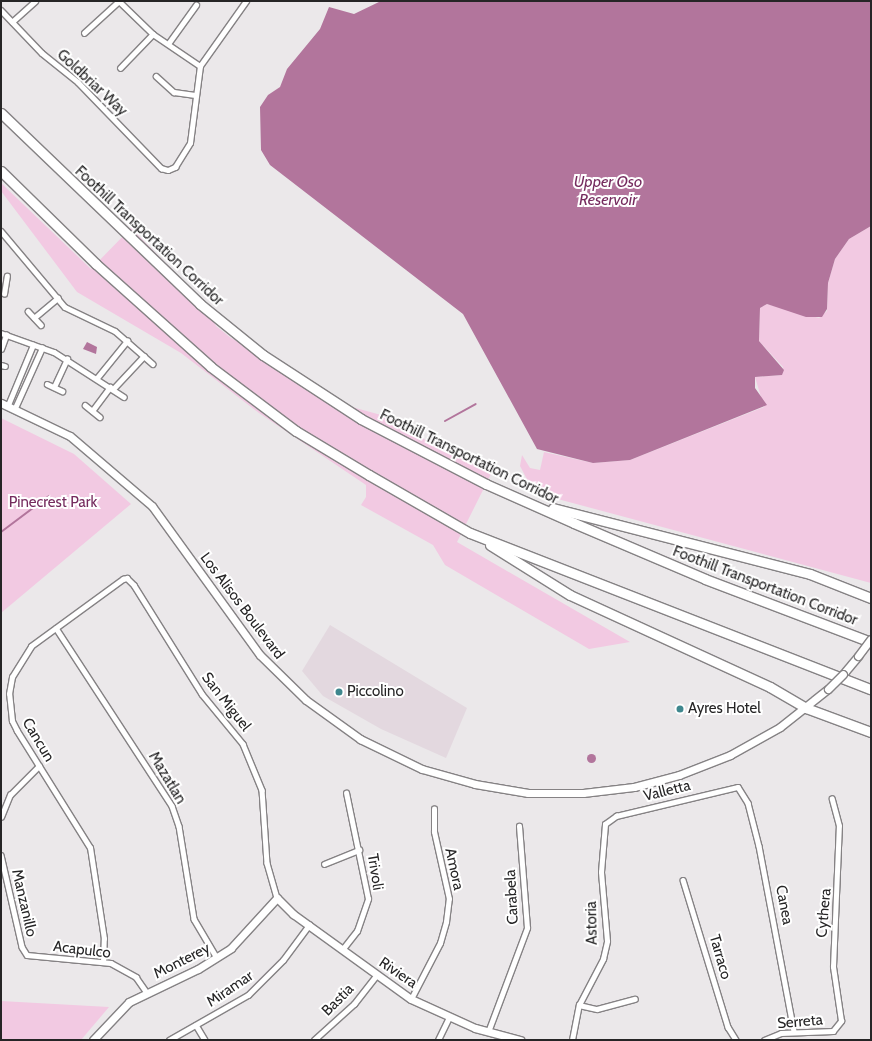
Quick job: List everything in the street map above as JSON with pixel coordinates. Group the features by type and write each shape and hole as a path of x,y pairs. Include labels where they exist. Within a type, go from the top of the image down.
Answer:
{"highway":[{"name":"Foothill Transportation Corridor","path":"1,113 124,235 200,304 291,374 361,419 486,484 705,580 871,641"},
{"path":"1,171 96,264 168,331 270,412 344,460 470,533 570,595 770,687 806,708 871,732"},
{"path":"526,502 810,574 871,598"},
{"path":"470,533 871,689"}],"main road":[{"name":"Los Alisos Boulevard","path":"8,405 70,436 152,506 260,655 306,700 360,739 422,769 475,784 528,793 617,790 664,780 718,761 769,734 806,708 828,689 871,641"},
{"name":"Riviera","path":"277,898 308,925 411,999 449,1017 488,1032 520,1040"},
{"name":"Monterey","path":"93,1040 129,1002 216,958 244,936 277,898"}],"street":[{"path":"12,22 34,1"},
{"path":"84,33 119,1 153,34 200,66"},
{"path":"156,76 174,92 195,95 200,66 246,1"},
{"path":"168,44 196,5"},
{"name":"Goldbriar Way","path":"1,10 12,22 78,82 161,168 168,170 175,167 190,143 195,95"},
{"path":"120,68 153,34"},
{"path":"1,231 65,307 127,341 153,364"},
{"path":"4,294 3,285 7,276"},
{"path":"34,318 58,298"},
{"path":"28,311 41,326"},
{"path":"1,349 3,334 42,348 67,359 124,397"},
{"path":"97,378 127,341"},
{"path":"8,405 33,345"},
{"path":"8,405 42,348"},
{"path":"92,411 111,388 144,356"},
{"path":"54,387 67,359"},
{"path":"47,384 62,391"},
{"path":"84,405 100,416"},
{"name":"Cancun","path":"103,962 104,939 90,848 12,721 10,685 24,655 56,628 122,579 131,581"},
{"name":"San Miguel","path":"131,581 202,694 243,744 253,765 265,809 267,863 277,898"},
{"name":"Mazatlan","path":"56,628 172,806 179,826 194,919 216,958"},
{"path":"1,817 10,795 39,766"},
{"name":"Valletta","path":"605,824 616,816 738,787"},
{"name":"Canea","path":"738,787 748,803 759,846 794,1032"},
{"name":"Trivoli","path":"342,950 357,930 368,899 346,793"},
{"name":"Cythera","path":"832,799 839,826 840,855 833,967 840,1021 838,1029"},
{"name":"Amora","path":"411,999 440,944 446,922 449,899 434,832 434,809"},
{"name":"Astoria","path":"572,1040 579,1005 603,959 607,941 601,872 605,824"},
{"name":"Carabela","path":"488,1032 527,928 519,826"},
{"path":"324,864 359,850"},
{"name":"Manzanillo","path":"1,855 22,947 27,955"},
{"name":"Tarraco","path":"683,880 728,1027 736,1040"},
{"name":"Miramar","path":"169,1040 248,995 283,960 308,925"},
{"name":"Acapulco","path":"27,955 103,962 130,973 147,993"},
{"name":"Bastia","path":"314,1040 354,1004 377,975"},
{"path":"579,1005 597,1009 616,1007 635,999"},
{"path":"438,1040 449,1017"},
{"path":"196,1025 205,1040"},
{"name":"Serreta","path":"764,1040 794,1032 838,1029"}],"shaded area":[{"path":"330,625 467,708 446,758 381,729 323,696 302,671"}],"green space":[{"path":"1,183 91,269 131,228 205,303 216,326 231,338 291,368 352,407 392,418 436,447 492,472 457,542 630,642 589,649 445,565 433,545 361,505 366,497 366,485 259,413 181,353 77,292 1,191"},
{"path":"871,226 871,583 539,494 531,487 520,466 522,455 530,468 540,470 544,452 593,463 630,460 764,407 755,377 782,375 783,367 759,341 760,308 767,304 819,318 827,311 828,283 835,259 849,239"},
{"name":"Pinecrest Park","path":"1,418 74,454 131,504 1,613"},
{"path":"1,1001 109,1007 81,1040 1,1040"}],"water":[{"name":"Upper Oso Reservoir","path":"381,1 871,1 871,226 849,239 835,259 828,283 827,309 822,317 806,317 767,304 760,308 759,341 784,370 782,375 755,377 755,388 767,405 630,460 593,463 537,449 463,314 270,165 261,150 260,107 268,95 280,87 287,69 320,29 329,7 354,14"},
{"path":"87,342 97,347 96,354 83,349"},
{"path":"591,753 596,758 591,763 586,758"}],"waterway":[{"path":"445,421 476,404"},
{"path":"1,532 49,496"}],"place":[{"name":"Piccolino","path":"339,692"},
{"name":"Ayres Hotel","path":"680,709"}]}
